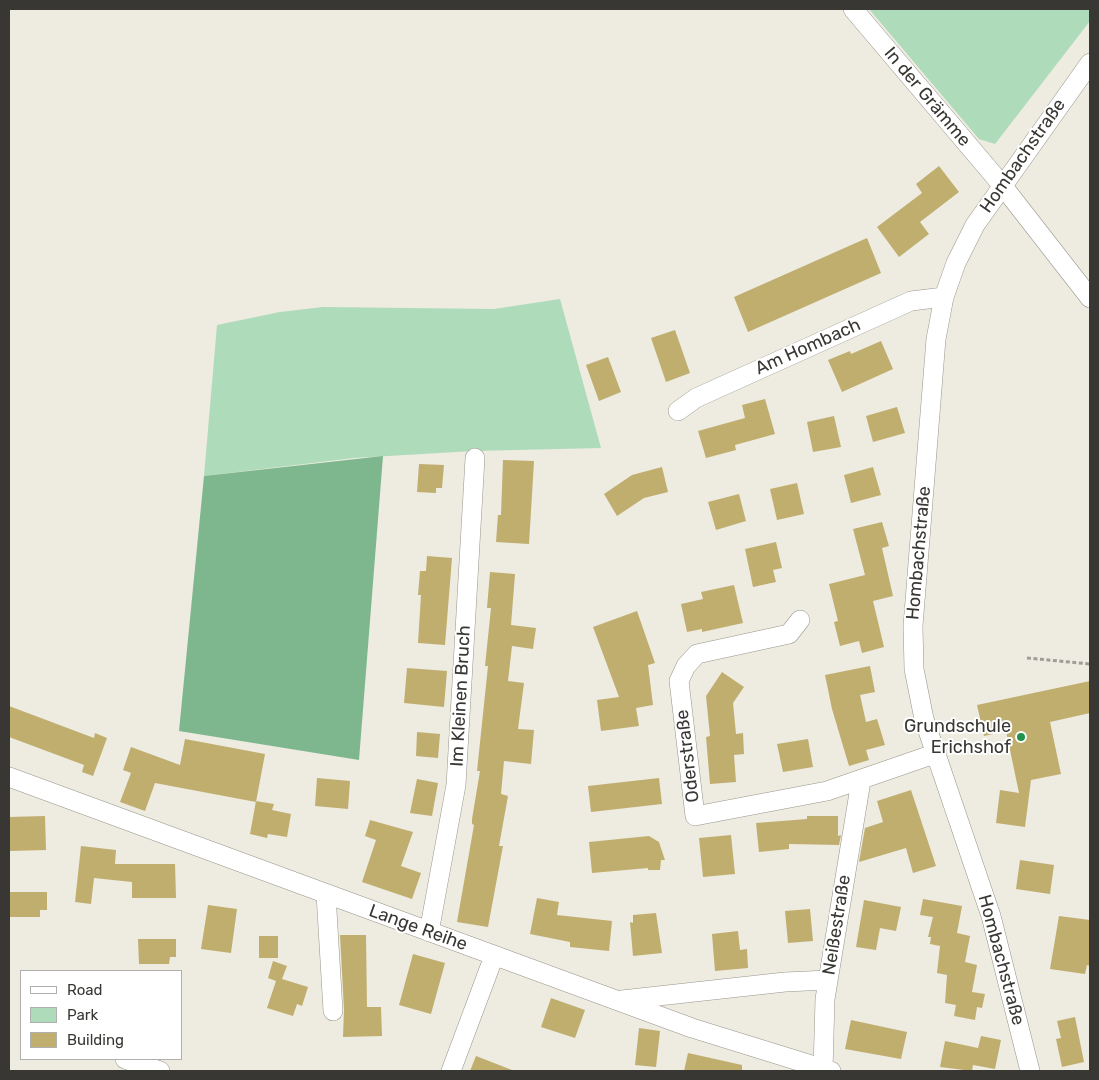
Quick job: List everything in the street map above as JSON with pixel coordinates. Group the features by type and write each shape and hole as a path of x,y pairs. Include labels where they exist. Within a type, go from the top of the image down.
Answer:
{"street":[{"name":"In der Grämme","path":"853,9 1002,185 1090,298"},
{"name":"Hombachstraße","path":"1030,1071 990,916 924,719 914,669 913,626 936,339 944,297 956,263 975,225 1090,63"},
{"name":"Am Hombach","path":"678,411 696,398 911,301 944,297"},
{"name":"Im Kleinen Bruch","path":"429,932 456,785 475,458"},
{"name":"Oderstraße","path":"800,620 789,634 696,654 686,666 680,681 695,816 827,791 861,781 936,753"},
{"name":"Lange Reihe","path":"9,777 692,1028 826,1071"},
{"name":"Neißestraße","path":"826,1071 825,999 861,781"},
{"path":"326,894 333,1011"},
{"path":"451,1071 494,956"},
{"path":"618,1001 785,982 828,980"},
{"path":"129,1060 160,1071"}],"path":[{"path":"1027,658 1090,664"}],"green space":[{"path":"869,9 1090,9 1090,21 995,144 979,139"},
{"path":"560,299 601,448 473,451 354,458 204,476 217,325 280,312 323,307 494,309"},
{"path":"383,456 359,760 179,731 204,476"}],"building":[{"path":"939,166 959,192 920,222 929,234 899,257 877,227 922,193 916,184"},
{"path":"867,238 881,273 748,332 734,297"},
{"path":"675,330 690,373 666,382 651,338"},
{"path":"881,341 893,369 842,392 828,360 850,351 851,354"},
{"path":"608,357 621,392 599,401 586,365"},
{"path":"765,399 775,434 735,445 736,450 706,458 698,431 745,418 742,405"},
{"path":"897,407 905,433 873,442 866,416"},
{"path":"834,416 841,447 813,452 807,422"},
{"path":"503,460 534,461 529,544 496,542 498,515 501,515"},
{"path":"419,464 444,465 442,488 436,488 436,493 417,492"},
{"path":"662,467 668,492 644,498 617,516 604,494 632,475"},
{"path":"873,467 881,495 851,503 844,475"},
{"path":"797,483 804,514 777,520 770,489"},
{"path":"739,494 746,521 716,530 708,502"},
{"path":"882,522 889,546 882,548 893,596 873,601 884,647 862,653 859,641 840,646 834,622 838,621 829,584 865,575 853,529"},
{"path":"776,542 782,568 773,570 776,582 753,587 745,549"},
{"path":"427,556 452,558 445,645 418,643 421,595 418,595 420,571 426,571"},
{"path":"490,572 515,574 511,625 536,628 533,649 512,646 508,681 524,683 518,729 534,730 531,764 504,761 501,794 508,796 499,846 503,846 488,927 457,922 474,825 472,824 472,819 480,771 477,771 488,666 485,666 491,608 487,608"},
{"path":"734,585 743,623 702,632 702,629 687,632 681,604 703,599 701,592"},
{"path":"637,611 655,663 648,665 653,705 636,708 639,726 601,731 597,700 619,697 593,627"},
{"path":"870,666 875,692 860,695 866,722 877,719 885,745 866,750 869,760 849,766 832,709 825,675"},
{"path":"407,668 447,671 444,707 404,703"},
{"path":"722,672 744,687 733,703 736,734 743,733 744,754 734,755 736,782 710,784 706,737 710,736 706,696"},
{"path":"1090,681 1090,713 1050,722 1061,774 1031,780 1025,827 996,823 1000,790 1019,793 1006,731 984,736 977,705"},
{"path":"9,706 94,738 95,733 107,738 93,776 82,772 84,765 9,737"},
{"path":"417,732 440,734 438,758 416,756"},
{"path":"185,739 265,754 256,802 155,783 145,811 120,802 131,773 123,770 131,747 180,765"},
{"path":"808,739 813,767 783,772 777,744"},
{"path":"317,778 350,781 348,809 315,806"},
{"path":"659,778 662,804 591,812 588,786"},
{"path":"417,779 438,783 432,816 410,813"},
{"path":"911,790 936,866 913,873 906,848 859,862 865,828 883,822 877,801"},
{"path":"256,801 274,804 272,810 291,814 287,837 268,834 267,838 250,834"},
{"path":"45,816 46,850 9,851 9,817"},
{"path":"807,816 838,816 838,836 841,835 839,845 789,844 789,849 759,852 756,823 807,819"},
{"path":"370,820 413,832 401,866 421,873 412,899 362,882 376,840 365,836"},
{"path":"731,835 735,874 703,877 699,838"},
{"path":"649,836 659,842 665,860 661,860 660,870 648,870 648,868 592,873 589,842"},
{"path":"81,846 116,850 115,864 175,864 176,898 132,898 132,882 94,878 91,904 75,902"},
{"path":"1020,860 1054,865 1050,894 1016,889"},
{"path":"9,892 47,892 47,910 40,910 40,917 9,917"},
{"path":"537,898 559,902 557,915 612,921 609,951 570,947 570,942 530,934"},
{"path":"923,899 962,906 957,933 970,936 965,962 977,965 972,992 985,994 982,1008 977,1007 975,1020 954,1016 956,1005 945,1003 947,975 937,973 940,946 930,944 931,937 928,937 933,917 920,915"},
{"path":"864,900 901,907 896,931 880,928 876,950 856,947"},
{"path":"208,905 237,909 231,953 201,949"},
{"path":"810,909 813,941 788,943 785,911"},
{"path":"656,913 662,953 633,956 630,922 633,923 633,915"},
{"path":"1059,916 1090,920 1090,966 1087,965 1085,974 1050,969"},
{"path":"738,931 740,950 747,949 748,968 715,971 712,934"},
{"path":"340,935 366,935 367,1007 381,1007 382,1036 343,1037 344,1010"},
{"path":"259,936 278,936 278,958 259,958"},
{"path":"138,939 176,939 176,957 170,957 169,964 139,964"},
{"path":"413,954 445,963 431,1014 399,1005"},
{"path":"273,961 287,966 282,979 308,987 302,1006 297,1004 293,1016 267,1008 276,981 268,978"},
{"path":"551,998 585,1010 575,1038 541,1027"},
{"path":"1075,1017 1084,1062 1062,1067 1056,1039 1061,1038 1057,1021"},
{"path":"851,1020 907,1032 901,1059 845,1049"},
{"path":"639,1028 660,1031 656,1067 635,1065"},
{"path":"981,1036 1001,1040 995,1069 973,1065 972,1071 940,1067 945,1041 978,1048"},
{"path":"688,1053 742,1065 742,1071 684,1071"},
{"path":"476,1056 512,1070 470,1071"}],"place":[{"name":"Grundschule Erichshof","path":"1021,737"}]}
